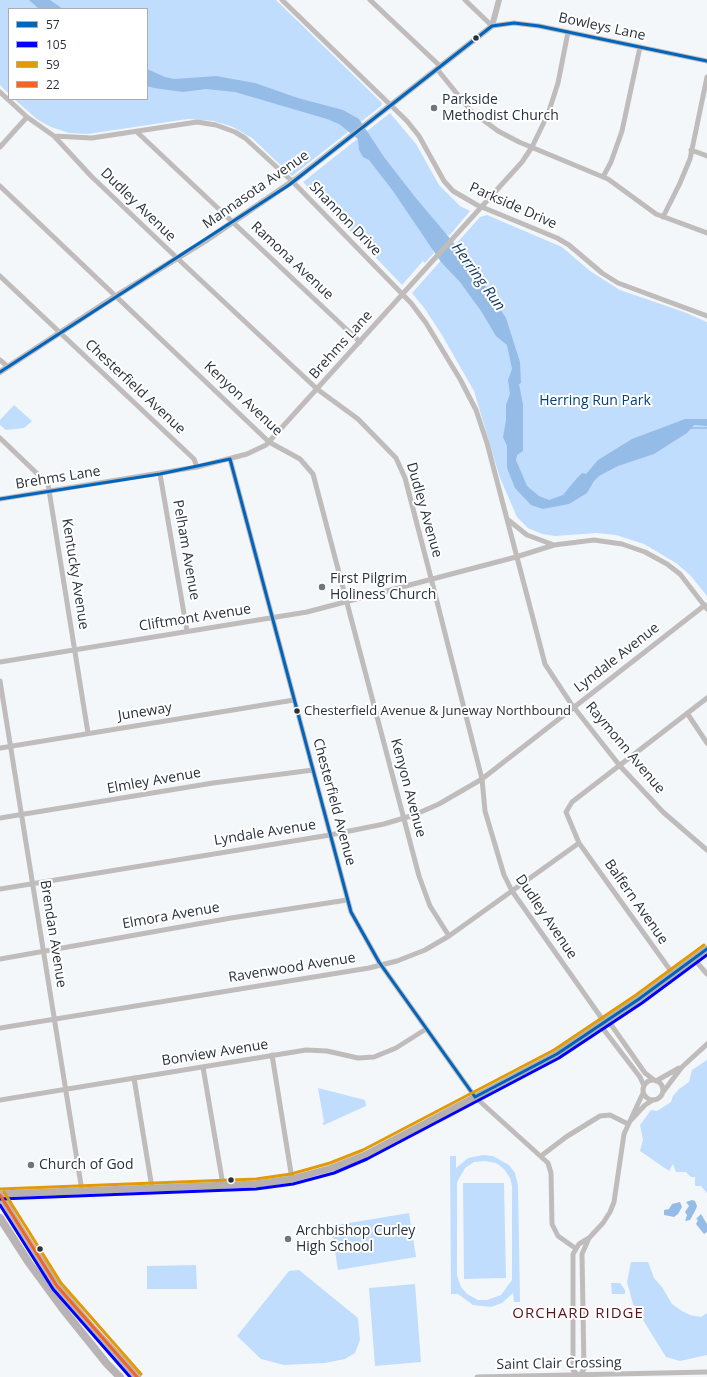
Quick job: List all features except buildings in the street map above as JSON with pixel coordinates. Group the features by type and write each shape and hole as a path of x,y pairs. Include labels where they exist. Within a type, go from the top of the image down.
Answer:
{"main road":[{"path":"137,1377 93,1329 57,1286 0,1195 82,1190 256,1184 292,1179 332,1168 365,1155 556,1054 605,1023 707,949"},
{"path":"0,1218 62,1308 120,1377"}],"street":[{"name":"Parkside Drive","path":"282,0 391,105 419,136 449,187 458,195 482,207 557,238 569,245 602,273 618,283 707,316"},
{"path":"370,0 438,67 471,111 498,131 615,183 646,208 663,217 707,233"},
{"path":"465,0 492,26 499,0"},
{"name":"Bowleys Lane","path":"492,26 524,24 707,61"},
{"name":"Mannasota Avenue","path":"0,372 233,222 292,182 492,26"},
{"name":"Brehms Lane","path":"0,499 197,467 258,450 269,442 522,162 532,147 551,106 568,32"},
{"path":"603,177 611,162 622,131 640,47"},
{"path":"663,217 680,183 691,150 707,76"},
{"path":"0,92 8,100"},
{"path":"8,100 26,117 54,136"},
{"path":"0,146 26,117"},
{"name":"Shannon Drive","path":"54,136 92,138 197,122 225,128 245,138 292,182 419,312 460,379 476,410 507,518 516,557"},
{"name":"Ramona Avenue","path":"137,132 360,342"},
{"name":"Dudley Avenue","path":"54,136 91,176 177,258 317,389 358,418 396,458 402,470 431,578 482,779 485,811 489,828 504,875 512,891 605,1023"},
{"path":"691,150 707,156"},
{"name":"Kenyon Avenue","path":"0,186 269,442 300,459 313,474 421,883 430,906 449,936"},
{"name":"Chesterfield Avenue","path":"0,276 194,459 197,467"},
{"path":"0,360 8,367"},
{"name":"Kentucky Avenue","path":"0,438 48,484 88,733"},
{"name":"Chesterfield Avenue","path":"230,459 347,900 361,931 381,965 475,1097 542,1156"},
{"name":"Pelham Avenue","path":"160,474 187,631"},
{"path":"507,518 527,535 554,545 594,540 635,547 667,564 680,574 706,607"},
{"name":"Cliftmont Avenue","path":"0,662 307,612 431,578 516,557 554,545"},
{"name":"Raymonn Avenue","path":"516,557 545,664 574,706 620,766 663,812 707,850"},
{"name":"Lyndale Avenue","path":"0,889 330,834 404,819 439,804 482,779 574,706 706,607"},
{"name":"Brendan Avenue","path":"0,681 82,1190"},
{"path":"579,843 567,815 567,808 572,802 707,698"},
{"name":"Juneway","path":"0,748 294,700"},
{"path":"687,713 707,743"},
{"name":"Elmley Avenue","path":"0,818 220,782 313,770"},
{"name":"Ravenwood Avenue","path":"0,1028 381,965 417,953 449,936 579,843"},
{"name":"Balfern Avenue","path":"579,843 673,974"},
{"name":"Elmora Avenue","path":"0,959 245,916 347,900"},
{"path":"694,959 707,974"},
{"path":"644,1086 640,1077 604,1030 605,1023 612,1026 645,1073 661,1085 662,1092"},
{"name":"Bonview Avenue","path":"0,1100 272,1056 318,1050 358,1058 374,1058 396,1048 426,1029"},
{"path":"628,1124 642,1107 660,1097 662,1092 682,1067 707,1044"},
{"path":"272,1056 292,1179"},
{"path":"203,1067 224,1184"},
{"path":"589,1238 583,1240 575,1248 572,1259 573,1370 579,1376 584,1370 582,1254 589,1238 605,1221 614,1202 624,1134 643,1093 644,1086 648,1081 655,1080 682,1067"},
{"path":"134,1078 152,1188"},
{"path":"643,1093 646,1098 654,1100"},
{"path":"575,1248 558,1236 552,1224 550,1166 542,1156 566,1137 600,1116 610,1115 628,1124"},
{"name":"Saint Clair Crossing","path":"477,1377 705,1374"}],"green space":[{"path":"0,0 276,0 382,103 381,106 292,176 252,138 233,127 214,121 188,119 88,134 69,133 51,127 38,120 15,100 148,100 148,8 8,8 8,93 0,85"},
{"path":"390,113 416,144 439,185 460,206 470,211 449,236 447,234 425,263 423,261 402,285 303,182"},
{"name":"Herring Run Park","path":"487,215 562,247 590,271 620,290 684,312 707,322 707,596 690,575 676,563 644,544 616,535 597,533 555,536 542,534 528,528 517,517 500,478 474,391 442,335 425,309 412,293 480,217"},
{"path":"14,405 32,421 24,428 6,430 0,425 0,420"},
{"path":"707,1060 707,1193 701,1186 695,1186 695,1177 691,1177 686,1172 676,1172 673,1164 669,1171 640,1151 643,1140 640,1125 651,1110 657,1111 671,1102 673,1096 679,1089 689,1082 692,1070"},
{"path":"318,1088 365,1100 366,1106 324,1125 322,1124 324,1122"},
{"path":"483,1155 493,1156 509,1165 515,1173 518,1185 520,1302 514,1302 513,1293 502,1303 491,1307 473,1305 458,1294 451,1294 450,1156 456,1156 456,1168 468,1158","holes":["485,1161 496,1163 504,1169 510,1178 512,1186 512,1280 501,1295 487,1300 478,1300 467,1294 461,1287 457,1276 457,1182 465,1168 474,1162"]},
{"path":"463,1183 504,1183 506,1278 464,1279"},
{"path":"409,1213 416,1257 338,1270 331,1226"},
{"path":"631,1262 648,1262 654,1278 662,1287 672,1304 682,1311 690,1315 701,1317 707,1313 707,1355 680,1361 666,1357 633,1304 627,1282"},
{"path":"196,1265 197,1289 147,1289 147,1266"},
{"path":"299,1270 358,1318 360,1340 355,1353 345,1359 325,1363 284,1365 261,1359 237,1336 289,1271"},
{"path":"611,1283 620,1283 625,1290 625,1294 612,1294"},
{"path":"415,1284 421,1362 375,1366 369,1288"}],"water":[{"path":"29,0 50,0 62,8 38,8"},
{"name":"Herring Run","path":"148,69 165,77 174,79 216,76 255,83 298,98 343,110 359,119 384,157 415,197 469,261 506,318 520,362 521,383 519,384 523,405 523,451 517,455 516,460 527,486 539,496 549,500 563,495 582,473 586,474 598,460 632,439 685,419 707,419 707,426 694,425 687,433 654,454 618,466 599,476 594,481 587,493 569,504 543,509 531,505 515,488 507,468 507,446 503,437 506,420 506,405 510,394 508,380 512,369 507,345 496,336 481,311 460,282 441,262 393,191 369,160 363,157 359,150 358,139 339,124 327,119 235,92 206,89 183,92 148,86"},
{"path":"692,1200 695,1201 697,1206 696,1209 690,1220 685,1221 687,1215 685,1212 689,1206 686,1202"},
{"path":"680,1202 682,1207 678,1214 674,1217 664,1215 664,1210 669,1209 672,1204"},
{"path":"701,1214 707,1224 707,1232 704,1234 696,1224 698,1220 696,1219"}],"waterway":[{"name":"Herring Run","path":"689,428 707,428"}],"transit line":[{"name":"57","path":"0,372 289,185 492,26 514,23 539,26 707,61"},
{"name":"57","path":"230,459 351,912 379,962 475,1097"},
{"name":"57","path":"0,499 160,474 230,459"},
{"name":"59","path":"0,1189 256,1179 291,1174 330,1163 363,1150 554,1050 636,995 704,945"},
{"name":"57","path":"475,1097 557,1054 639,999 707,949"},
{"name":"105","path":"0,1199 256,1189 293,1184 334,1173 367,1159 559,1058 642,1003 707,955"},
{"name":"59","path":"4,1192 61,1283 141,1374"},
{"name":"22","path":"0,1195 57,1286 137,1377"},
{"name":"105","path":"0,1205 53,1289 130,1377"}],"place":[{"name":"Parkside Methodist Church","path":"434,108"},
{"name":"First Pilgrim Holiness Church","path":"322,587"},
{"name":"Chesterfield Avenue & Juneway Northbound","path":"297,711"},
{"name":"Church of God","path":"31,1165"},
{"name":"Archbishop Curley High School","path":"288,1239"}],"district":[{"name":"ORCHARD RIDGE","path":"578,1314"}]}
